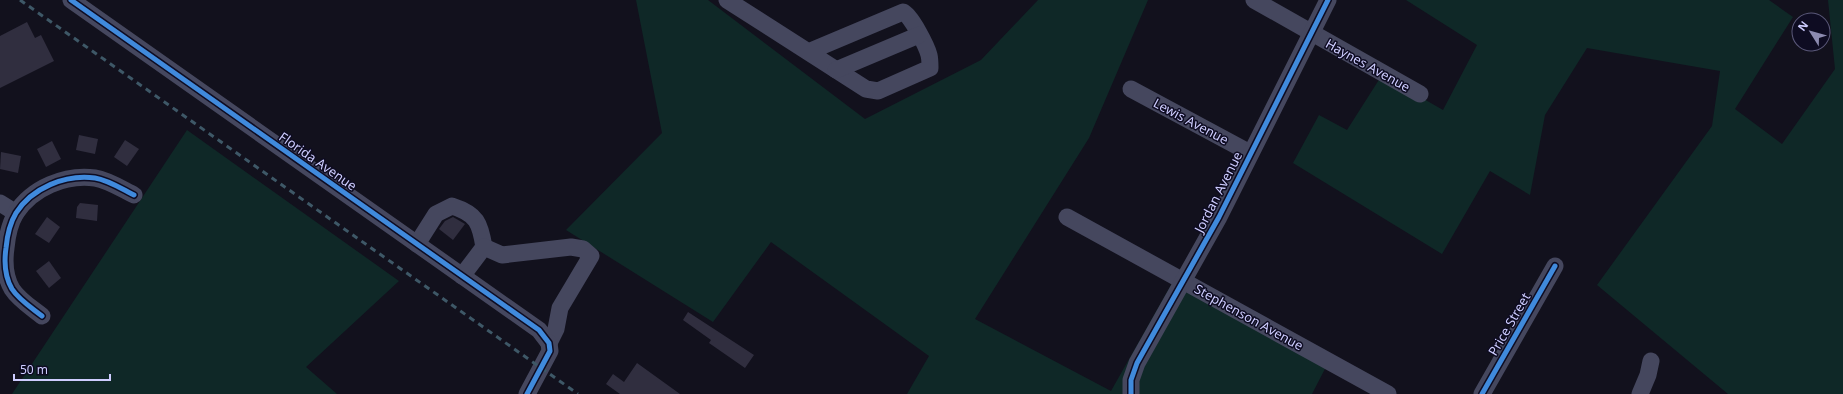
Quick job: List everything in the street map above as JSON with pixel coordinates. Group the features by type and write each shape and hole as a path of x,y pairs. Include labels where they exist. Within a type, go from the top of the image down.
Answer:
{"street":[{"name":"Florida Avenue","path":"71,0 539,330 549,343"},
{"path":"727,0 836,70 866,89 878,91 930,68 929,55 913,20 903,12 808,52"},
{"name":"Haynes Avenue","path":"1254,0 1420,94"},
{"name":"Jordan Avenue","path":"1131,394 1132,380 1137,363 1219,217 1328,0"},
{"path":"836,70 919,35"},
{"name":"Lewis Avenue","path":"1132,89 1250,153"},
{"path":"42,316 21,300 4,280 9,231 16,213 27,200 39,190 51,184 71,179 95,178 105,180 134,195"},
{"path":"0,203 16,213"},
{"path":"417,244 436,214 452,206 465,210 481,226 484,247 462,276"},
{"name":"Stephenson Avenue","path":"1067,218 1388,394"},
{"path":"484,247 502,255 571,247 583,249 591,256 560,308 556,329 549,343 550,351 527,394"},
{"name":"Price Street","path":"1482,394 1555,266"},
{"path":"1640,393 1648,375 1651,361"}],"green space":[{"path":"636,0 708,0 865,119 981,60 1038,0 1148,0 1089,138 975,319 1111,391 1176,276 1328,363 1312,394 907,394 929,356 771,242 713,322 566,230 662,133"},
{"path":"1406,0 1769,0 1791,16 1791,20 1735,109 1782,144 1835,69 1831,30 1831,12 1829,12 1828,0 1843,0 1843,394 1728,394 1597,285 1712,126 1720,71 1587,48 1545,115 1530,195 1490,171 1442,254 1293,163 1319,115 1347,130 1382,75 1443,110 1477,45"},
{"path":"187,130 399,281 306,367 337,394 12,394"}],"building":[{"path":"27,22 35,38 41,35 54,61 0,88 0,36"},
{"path":"79,135 98,139 95,154 76,150"},
{"path":"125,140 139,149 127,166 114,157"},
{"path":"52,141 61,159 46,167 37,149"},
{"path":"1,152 21,156 18,173 0,169"},
{"path":"80,203 98,205 97,221 76,218 77,207"},
{"path":"47,217 60,227 49,243 35,234"},
{"path":"453,217 465,224 453,240 439,229 445,221"},
{"path":"49,261 61,278 49,288 36,271"},
{"path":"688,312 754,355 745,368 709,343 711,340 683,320"},
{"path":"637,363 680,394 620,394 606,384 613,374 624,382"}],"railway":[{"path":"20,0 578,394"}],"cycle path":[{"path":"71,0 539,330 549,343 550,351 527,394"},
{"path":"1131,394 1131,380 1137,363 1219,217 1328,0"},
{"path":"42,316 18,297 12,289 6,274 5,259 7,239 10,226 16,213 31,196 40,190 72,178 84,177 100,179 134,195"},
{"path":"1482,394 1555,266"}]}
